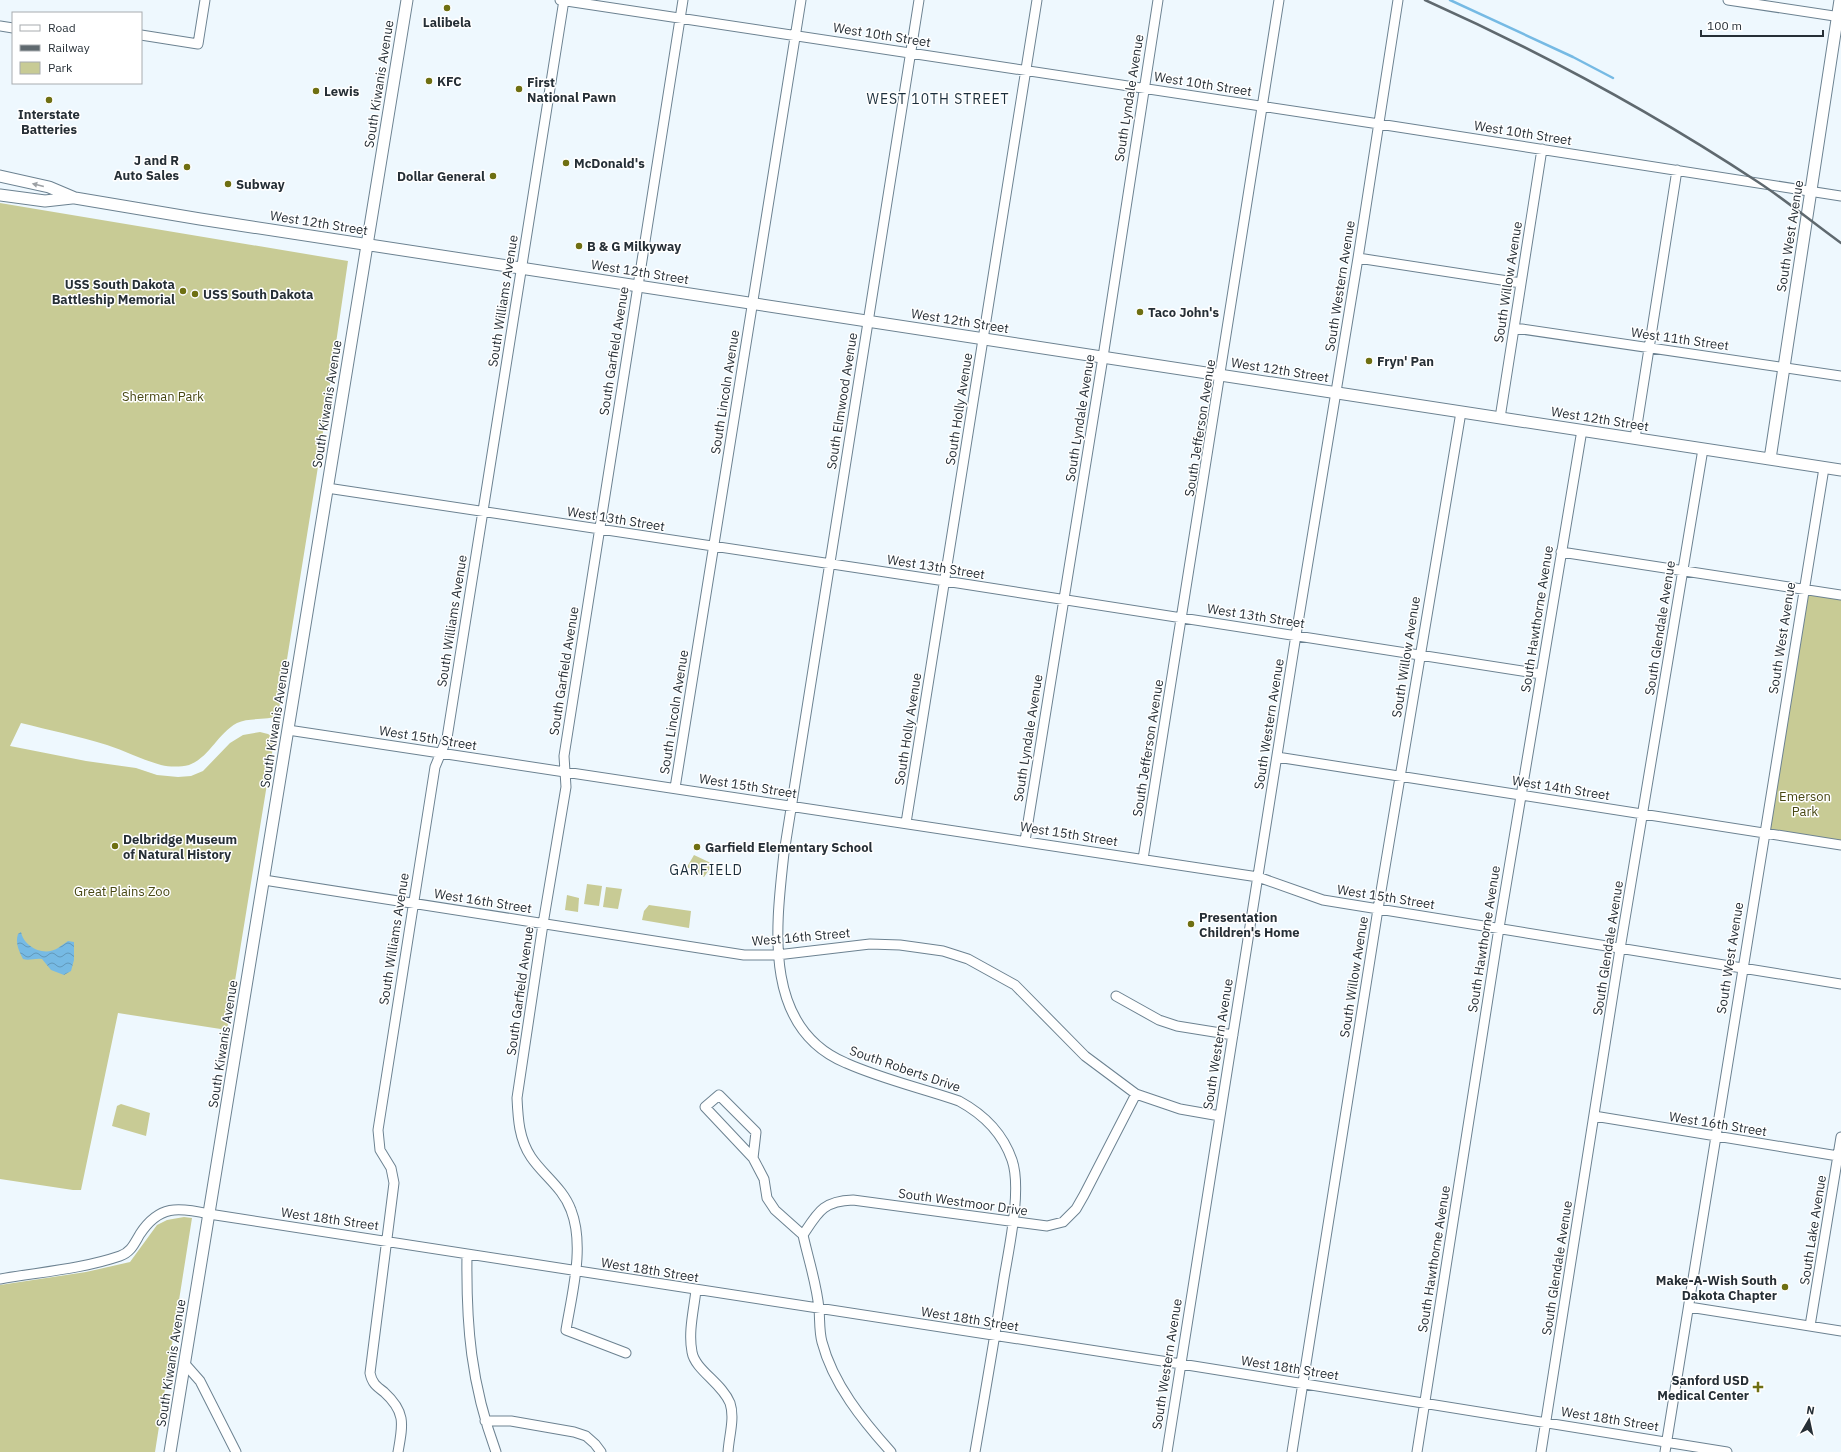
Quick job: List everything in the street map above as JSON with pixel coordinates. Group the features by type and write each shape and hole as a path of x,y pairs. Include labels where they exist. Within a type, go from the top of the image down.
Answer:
{"main road":[{"name":"South Kiwanis Avenue","path":"170,1452 407,0"},
{"name":"South West Avenue","path":"1770,459 1839,17 1840,0"},
{"name":"West 12th Street","path":"0,176 49,187 75,198 752,304 1841,470"},
{"name":"West 12th Street","path":"0,195 45,201 75,198"}],"street":[{"path":"142,35 198,44 205,0"},
{"name":"West 10th Street","path":"563,0 1263,106 1841,196"},
{"name":"South Williams Avenue","path":"388,1241 394,1183 391,1168 380,1150 378,1130 412,903 435,767 446,738 483,512 563,0"},
{"name":"South Garfield Avenue","path":"626,1353 566,1330 575,1271 578,1235 571,1210 561,1192 528,1152 519,1127 517,1098 543,924 566,787 564,756 683,0"},
{"name":"South Lincoln Avenue","path":"674,788 801,0"},
{"name":"South Elmwood Avenue","path":"791,806 919,0"},
{"name":"South Holly Avenue","path":"906,823 1037,0"},
{"name":"South Lyndale Avenue","path":"1024,841 1103,357 1158,0"},
{"name":"South Jefferson Avenue","path":"1144,859 1280,0"},
{"name":"South Western Avenue","path":"1167,1452 1398,0"},
{"path":"1728,0 1839,17"},
{"path":"0,26 12,28"},
{"name":"South Willow Avenue","path":"1500,418 1542,149"},
{"path":"1635,438 1677,170"},
{"path":"1358,258 1521,283"},
{"name":"West 11th Street","path":"1514,328 1841,376"},
{"name":"South Willow Avenue","path":"1292,1452 1378,909 1461,412"},
{"name":"South Hawthorne Avenue","path":"1416,1452 1499,928 1582,430"},
{"name":"South Glendale Avenue","path":"1541,1452 1620,949 1644,814 1682,571 1703,449"},
{"name":"South West Avenue","path":"1665,1452 1824,468"},
{"name":"West 13th Street","path":"327,488 945,581 1541,674"},
{"path":"1561,552 1841,595"},
{"name":"West 15th Street","path":"288,730 1258,877 1323,900 1841,984"},
{"name":"West 14th Street","path":"1277,756 1841,845"},
{"name":"South Roberts Drive","path":"791,806 778,902 778,955 786,1002 805,1034 824,1051 845,1063 959,1101 972,1108 989,1123 1001,1139 1012,1161 1015,1175 1013,1223 995,1336"},
{"name":"West 16th Street","path":"264,880 744,954 778,955 870,944 900,944 943,951 968,959 1014,985 1085,1056 1136,1094 1180,1109 1220,1116"},
{"path":"1116,996 1159,1020 1177,1026 1233,1035"},
{"name":"South Westmoor Drive","path":"803,1235 816,1213 829,1204 840,1200 853,1200 1013,1223 1047,1226 1063,1222 1076,1209 1136,1094"},
{"path":"753,1158 756,1132 719,1095 705,1107 753,1158 764,1179 767,1198 776,1210 803,1235 819,1309 819,1326 822,1343 841,1386 859,1414 891,1452"},
{"name":"West 16th Street","path":"1594,1116 1838,1156"},
{"name":"South Lake Avenue","path":"1810,1326 1841,1137"},
{"name":"West 18th Street","path":"0,1279 86,1264 120,1256 128,1252 140,1234 157,1215 168,1210 187,1209 209,1214 696,1290 1424,1402 1727,1452"},
{"path":"388,1241 370,1373 373,1383 390,1398 399,1410 401,1428 398,1452"},
{"path":"467,1254 469,1342 475,1384 484,1421 496,1452"},
{"path":"696,1290 691,1330 692,1353 707,1376 721,1387 730,1403 732,1417 728,1452"},
{"path":"1689,1307 1841,1331"},
{"path":"975,1452 995,1336"},
{"path":"185,1364 200,1381 236,1452"},
{"path":"484,1421 510,1421 574,1432 586,1436 596,1444 601,1452"}],"green space":[{"name":"Sherman Park","path":"0,203 348,261 317,473 278,715 270,718 247,720 237,723 224,733 203,757 189,765 182,766 161,765 107,745 21,723 10,746 86,761 136,768 157,775 178,777 191,776 203,771 230,743 243,735 260,732 273,737 274,741 227,1030 118,1013 81,1190 0,1179"},
{"name":"Emerson Park","path":"1804,589 1841,595 1841,845 1764,833"},
{"path":"694,855 713,864 704,877 687,867"},
{"path":"587,884 602,886 599,906 584,904"},
{"path":"606,887 622,889 618,909 603,907"},
{"path":"567,895 579,898 578,912 565,910"},
{"path":"649,905 691,911 689,928 642,920 644,911"},
{"path":"121,1104 150,1113 146,1136 112,1126 117,1106"},
{"path":"184,1217 192,1218 155,1452 0,1452 0,1285 86,1272 130,1262 157,1225 167,1220"}],"water":[{"path":"21,932 26,942 30,946 41,951 53,951 68,941 74,942 74,960 71,971 64,975 51,970 42,959 23,959 17,944 18,934"}],"waterway":[{"path":"1450,0 1573,57 1613,78"}],"railway":[{"path":"1425,0 1553,62 1637,107 1678,131 1758,182 1841,243"}],"place":[{"name":"Lalibela","path":"447,8"},
{"name":"KFC","path":"429,81"},
{"name":"First National Pawn","path":"519,89"},
{"name":"Lewis","path":"316,91"},
{"name":"Interstate Batteries","path":"49,100"},
{"name":"McDonald's","path":"566,163"},
{"name":"J and R Auto Sales","path":"187,167"},
{"name":"Dollar General","path":"493,176"},
{"name":"Subway","path":"228,184"},
{"name":"B & G Milkyway","path":"579,246"},
{"name":"USS South Dakota Battleship Memorial","path":"183,291"},
{"name":"USS South Dakota","path":"195,294"},
{"name":"Taco John's","path":"1140,312"},
{"name":"Fryn' Pan","path":"1369,361"},
{"name":"Delbridge Museum of Natural History","path":"115,846"},
{"name":"Garfield Elementary School","path":"697,847"},
{"name":"Presentation Children's Home","path":"1191,924"},
{"name":"Make-A-Wish South Dakota Chapter","path":"1785,1287"},
{"name":"Sanford USD Medical Center","path":"1758,1387"}],"district":[{"name":"WEST 10TH STREET","path":"938,99"},
{"name":"GARFIELD","path":"706,870"}],"park label":[{"name":"Great Plains Zoo","path":"122,891"}]}
